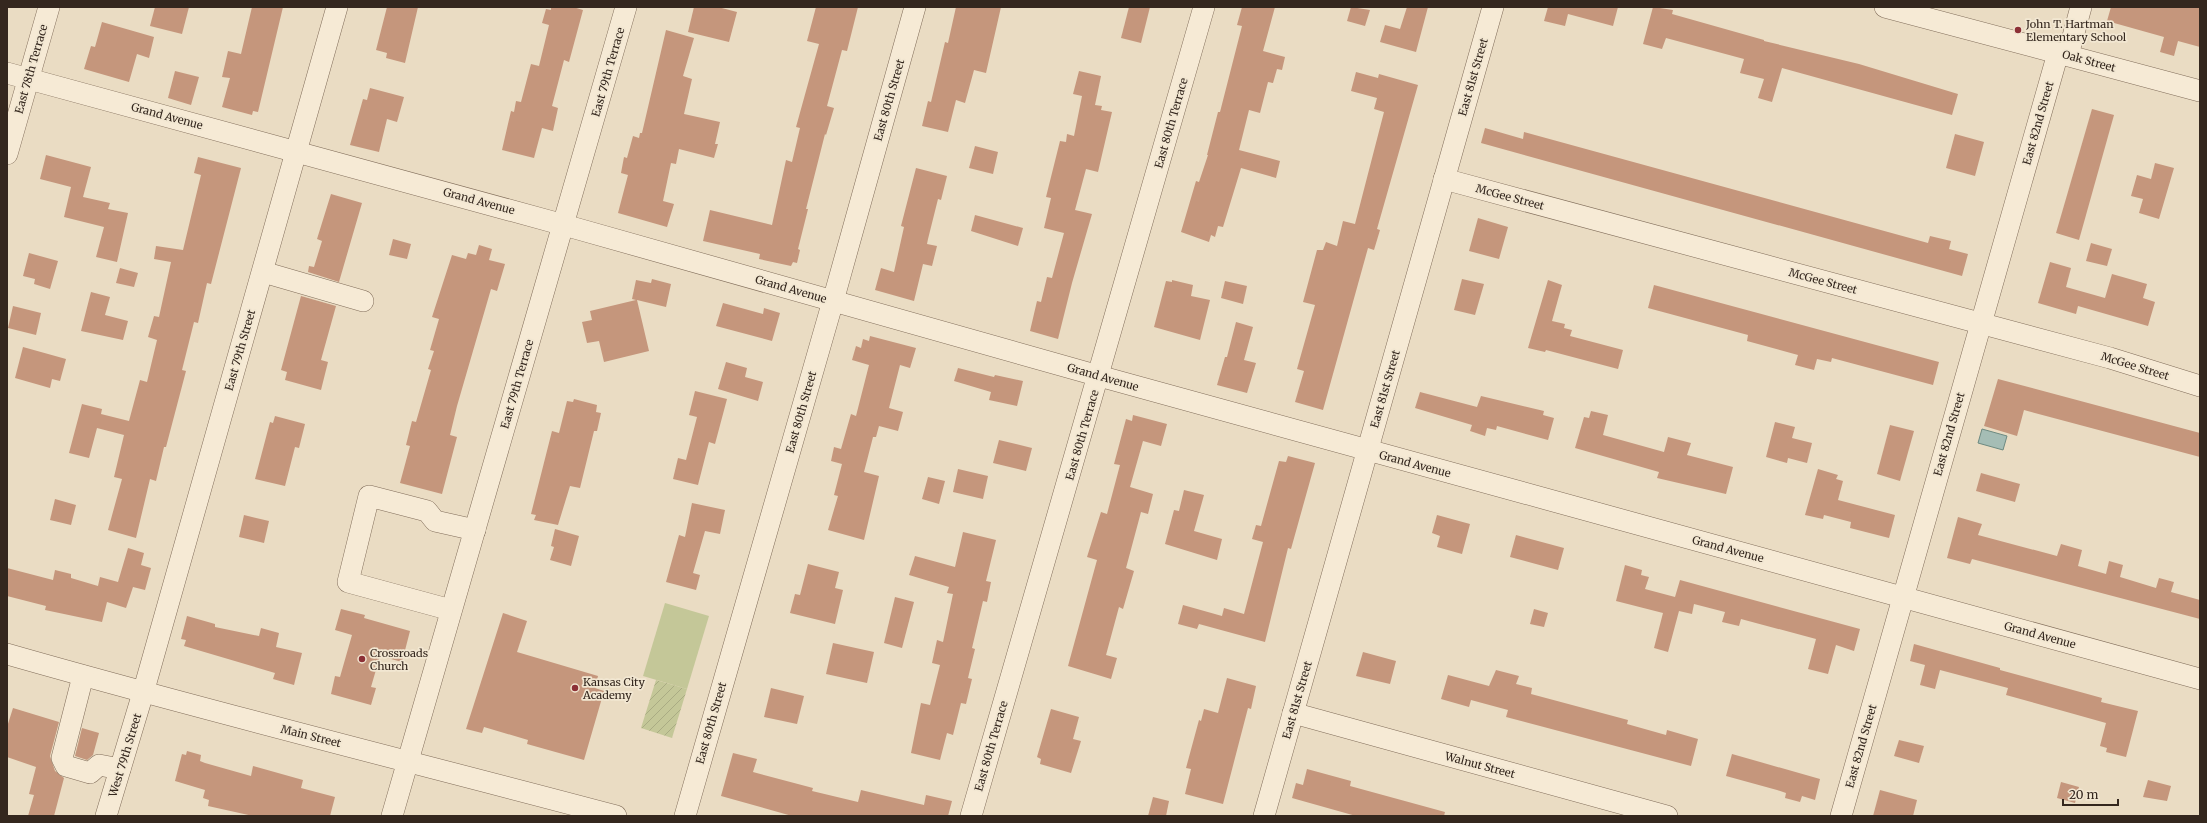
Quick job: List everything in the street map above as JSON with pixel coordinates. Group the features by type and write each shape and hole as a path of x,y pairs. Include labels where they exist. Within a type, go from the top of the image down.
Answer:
{"street":[{"name":"East 78th Terrace","path":"7,154 48,7"},
{"name":"East 79th Street","path":"143,693 337,7"},
{"name":"East 79th Terrace","path":"392,816 626,7"},
{"name":"East 80th Street","path":"685,816 916,7"},
{"name":"East 80th Terrace","path":"971,816 1099,376 1204,7"},
{"name":"East 81st Street","path":"1264,816 1493,7"},
{"name":"Oak Street","path":"1885,7 2200,91"},
{"name":"East 82nd Street","path":"1841,816 1981,324 2063,54 2081,7"},
{"name":"Grand Avenue","path":"7,73 297,151 1368,451 2200,679"},
{"name":"McGee Street","path":"1444,179 2110,358 2200,386"},
{"path":"263,272 363,301"},
{"path":"451,610 348,582 369,496 427,511 435,521 474,530"},
{"name":"Main Street","path":"7,654 143,693 407,760 616,816"},
{"path":"83,676 62,758 66,766 90,773 99,765 120,769"},
{"name":"West 79th Street","path":"106,816 143,693"},
{"name":"Walnut Street","path":"1293,713 1667,816"}],"green space":[{"path":"665,603 709,616 687,689 643,676"},
{"path":"656,680 687,689 672,738 641,728"}],"water":[{"path":"1982,429 2007,436 2003,450 1978,443"}],"building":[{"path":"155,7 189,7 182,34 150,26"},
{"path":"252,7 283,7 258,112 253,111 252,115 222,107 230,78 222,77 228,51 241,54"},
{"path":"387,7 418,7 405,63 386,58 387,53 376,50"},
{"path":"551,7 573,7 583,10 569,62 564,60 552,106 558,108 553,131 542,128 534,158 502,150 511,111 514,112 516,101 521,102 531,64 539,66 549,25 542,23 546,9 551,10"},
{"path":"694,7 718,7 737,12 729,42 688,32"},
{"path":"816,7 858,7 847,51 842,50 827,106 834,108 826,135 825,134 806,209 808,209 798,249 800,250 797,263 793,262 791,266 759,259 760,254 703,241 710,210 772,225 786,160 792,162 800,128 796,127 819,44 807,41"},
{"path":"956,7 1001,7 986,73 974,70 965,103 956,100 948,132 922,126 928,101 931,102 945,42 948,43"},
{"path":"1129,7 1150,7 1141,43 1121,38"},
{"path":"1242,7 1275,7 1263,51 1285,57 1282,70 1277,69 1273,83 1268,82 1260,113 1249,110 1239,150 1280,161 1276,178 1241,168 1223,227 1218,226 1215,237 1211,235 1209,242 1181,232 1196,181 1199,182 1208,155 1218,112 1220,112 1242,26 1237,25"},
{"path":"1351,7 1370,10 1365,26 1347,21"},
{"path":"1407,7 1428,7 1416,52 1380,42 1385,25 1400,29"},
{"path":"1548,7 1618,7 1613,26 1568,14 1565,26 1544,21"},
{"path":"1653,7 1673,10 1672,14 1764,41 1859,64 1958,94 1952,115 1782,68 1772,102 1758,98 1764,79 1740,73 1744,59 1666,38 1662,49 1643,44"},
{"path":"2111,7 2200,7 2200,47 2178,41 2174,56 2160,52 2164,37 2107,21"},
{"path":"102,22 154,37 149,58 137,54 129,82 84,69 91,46 95,47"},
{"path":"666,30 694,38 683,76 692,79 684,114 720,122 715,144 718,144 714,158 679,149 676,164 671,163 663,201 674,204 667,227 618,213 628,175 621,173 624,157 627,158 633,136 639,138 640,133 642,133"},
{"path":"175,71 199,77 191,105 168,98"},
{"path":"1079,71 1101,76 1095,105 1102,106 1101,110 1112,112 1098,172 1086,169 1075,210 1092,214 1058,339 1030,331 1037,301 1041,302 1047,277 1052,278 1064,233 1044,228 1051,198 1046,197 1060,141 1066,142 1067,134 1074,136 1082,96 1073,94"},
{"path":"1356,72 1378,78 1379,74 1418,85 1377,229 1380,230 1374,250 1368,248 1323,410 1295,402 1304,371 1297,369 1315,305 1303,302 1317,250 1323,250 1326,242 1337,246 1343,221 1355,224 1384,112 1374,109 1377,98 1351,91"},
{"path":"370,88 404,97 397,122 387,119 379,152 350,145 363,99 367,100"},
{"path":"2092,109 2114,115 2079,240 2056,233"},
{"path":"1485,128 1523,139 1524,132 1928,243 1930,236 1951,241 1949,249 1968,254 1962,276 1481,143"},
{"path":"1955,134 1984,142 1975,176 1946,168"},
{"path":"975,146 998,152 993,174 969,168"},
{"path":"46,155 91,167 83,197 110,203 108,209 128,213 117,262 96,257 104,227 64,217 71,187 40,179"},
{"path":"198,157 241,168 211,284 207,283 198,323 194,322 182,370 186,371 166,447 164,447 156,481 150,479 136,538 108,530 122,479 114,477 124,435 97,428 89,458 69,453 82,404 102,409 101,414 129,421 140,380 147,382 157,340 148,337 154,316 159,317 171,262 154,259 156,246 183,250 201,175 194,173"},
{"path":"2155,163 2174,168 2159,219 2139,213 2143,199 2131,196 2137,175 2151,179"},
{"path":"916,168 947,176 941,200 938,199 927,244 937,246 932,266 923,264 914,301 875,290 881,268 894,272 904,227 901,226"},
{"path":"331,194 362,203 339,282 308,272 309,266 314,267 322,241 317,239"},
{"path":"975,215 1023,228 1018,246 971,231"},
{"path":"1478,218 1508,227 1499,259 1469,251"},
{"path":"393,239 411,244 407,259 389,255"},
{"path":"2091,243 2112,249 2107,266 2086,261"},
{"path":"479,245 492,249 489,260 505,264 497,291 491,289 457,406 450,435 457,437 442,494 400,483 410,446 406,445 412,421 416,422 431,370 428,369 434,351 430,350 439,319 432,317 452,255 466,259 468,253 476,255"},
{"path":"29,253 58,261 50,289 34,284 35,279 23,276"},
{"path":"2050,262 2071,268 2066,287 2105,298 2112,274 2147,284 2143,298 2155,302 2148,326 2078,306 2076,314 2038,303"},
{"path":"120,268 138,273 134,287 116,283"},
{"path":"652,279 671,284 666,307 637,300 649,351 604,362 599,341 587,343 582,322 592,320 590,311 636,300 632,299 636,280 651,283"},
{"path":"1462,279 1484,284 1475,315 1454,310"},
{"path":"1172,280 1193,285 1191,296 1210,300 1200,340 1154,327 1166,281 1172,282"},
{"path":"1548,280 1562,285 1552,321 1565,324 1564,328 1572,330 1570,336 1623,350 1618,369 1546,350 1545,352 1528,348"},
{"path":"1225,281 1247,286 1243,304 1221,298"},
{"path":"1654,285 1939,362 1933,385 1832,358 1831,362 1817,359 1814,370 1795,365 1798,355 1747,341 1748,335 1648,308"},
{"path":"91,292 110,297 105,315 128,321 123,340 81,331"},
{"path":"301,296 336,306 321,360 328,362 321,390 285,380 287,372 281,370"},
{"path":"723,303 763,314 764,308 780,313 772,341 716,326"},
{"path":"13,306 41,313 36,335 8,328"},
{"path":"1236,322 1253,327 1244,360 1256,363 1247,393 1217,385 1225,357 1227,357"},
{"path":"870,336 916,348 910,368 900,365 889,408 903,412 898,431 879,426 876,437 873,437 864,472 879,476 864,540 828,530 838,496 834,495 842,464 831,461 834,447 841,449 851,414 856,416 869,365 852,360 856,346 861,348 863,339 869,341"},
{"path":"23,347 66,359 60,381 52,379 50,388 15,378"},
{"path":"726,362 747,368 745,377 763,382 758,401 718,389"},
{"path":"958,368 994,377 995,375 1023,381 1017,406 989,400 991,392 954,381"},
{"path":"1998,379 2200,433 2200,457 2024,410 2017,436 1984,426"},
{"path":"695,391 727,399 715,444 709,442 698,485 673,479 678,458 686,460 697,417 689,415"},
{"path":"1420,392 1477,407 1481,396 1544,411 1543,415 1554,418 1548,440 1497,426 1496,430 1487,428 1485,436 1470,431 1472,425 1415,408"},
{"path":"574,399 597,405 596,412 601,413 597,431 594,431 580,488 570,486 558,525 534,520 536,515 531,514 552,431 559,433 567,401 573,402"},
{"path":"1591,411 1608,415 1603,435 1664,452 1668,437 1691,443 1687,455 1733,467 1726,494 1657,478 1659,472 1575,448 1584,417 1589,418"},
{"path":"1133,415 1167,424 1161,446 1143,441 1130,487 1153,494 1148,514 1141,512 1126,568 1134,571 1123,609 1119,607 1106,655 1117,658 1111,679 1068,666 1097,560 1087,557 1101,512 1107,514 1120,465 1114,464 1126,419 1132,421"},
{"path":"275,416 305,424 299,448 295,447 285,486 255,479 270,422 273,423"},
{"path":"1775,422 1795,427 1792,438 1812,443 1807,463 1788,458 1787,463 1766,457"},
{"path":"1890,425 1914,431 1900,481 1877,474"},
{"path":"999,440 1032,448 1026,471 993,463"},
{"path":"1288,456 1315,463 1291,549 1288,548 1265,642 1199,624 1197,629 1178,624 1183,605 1222,616 1224,608 1244,614 1263,542 1252,539 1256,525 1261,526 1279,461 1286,462"},
{"path":"958,469 988,476 983,499 953,492"},
{"path":"1818,469 1838,475 1836,479 1843,481 1838,500 1895,515 1889,538 1850,528 1851,522 1824,515 1823,519 1805,515"},
{"path":"1981,473 2020,484 2015,502 1976,491"},
{"path":"928,477 945,481 939,504 922,499"},
{"path":"1184,490 1204,495 1194,531 1222,539 1217,560 1165,544 1174,510 1179,511"},
{"path":"55,499 76,505 71,525 50,520"},
{"path":"692,503 725,510 720,534 705,531 693,573 700,575 696,590 666,582 679,535 685,537"},
{"path":"244,515 269,521 264,543 239,537"},
{"path":"1437,515 1470,524 1462,554 1437,547 1440,536 1432,533"},
{"path":"1958,517 1982,524 1978,535 2057,556 2061,544 2082,550 2078,566 2106,574 2109,561 2123,565 2120,577 2156,588 2159,578 2174,582 2171,592 2200,600 2200,619 1972,559 1970,564 1947,558"},
{"path":"555,529 579,536 571,566 550,560 554,547 551,546"},
{"path":"963,532 996,540 986,581 991,582 987,602 983,601 972,648 975,649 968,678 972,679 966,704 961,703 953,735 947,733 940,760 911,753 921,703 930,705 940,665 932,663 937,640 943,642 953,594 947,593 949,587 909,575 915,556 955,567"},
{"path":"1516,535 1564,548 1558,570 1510,557"},
{"path":"128,548 144,553 141,565 151,568 145,590 133,587 126,608 107,602 102,622 45,610 46,606 7,596 7,568 53,580 55,570 71,574 71,578 98,586 100,577 118,582"},
{"path":"808,564 839,572 835,588 843,590 835,624 790,613 795,594 800,595"},
{"path":"1625,565 1642,570 1641,575 1649,577 1645,589 1675,597 1680,580 1860,629 1854,651 1836,645 1828,674 1808,669 1816,639 1741,619 1739,626 1722,622 1725,612 1694,604 1692,614 1679,611 1668,652 1654,648 1663,613 1616,601"},
{"path":"895,597 914,602 902,648 884,643"},
{"name":"Crossroads Church","path":"341,609 365,615 364,618 410,631 402,662 380,656 371,687 376,688 371,705 331,694 335,676 340,677 352,635 335,630"},
{"path":"1534,609 1548,613 1544,627 1530,624"},
{"name":"Kansas City Academy","path":"503,613 527,621 517,652 598,676 595,688 604,691 584,760 527,744 528,740 484,727 482,733 466,729"},
{"path":"187,616 215,624 215,627 259,636 261,628 279,633 276,647 302,653 294,685 273,679 275,673 184,646 186,640 181,639"},
{"path":"833,643 874,652 867,683 826,674"},
{"path":"1914,644 2000,668 2000,670 2102,698 2101,702 2138,711 2126,757 2106,752 2107,748 2100,746 2106,723 2006,695 2008,688 1940,670 1935,689 1920,685 1925,665 1910,661"},
{"path":"1363,652 1396,661 1390,684 1356,676"},
{"path":"1496,670 1519,676 1516,684 1532,688 1531,694 1628,720 1627,724 1666,735 1667,730 1698,739 1691,766 1506,717 1508,710 1471,700 1469,707 1441,699 1448,675 1489,686"},
{"path":"1227,678 1256,686 1251,709 1248,708 1223,804 1185,794 1191,769 1186,768 1199,720 1201,721 1204,709 1218,713"},
{"path":"771,688 804,696 797,724 764,717"},
{"path":"13,708 59,722 50,756 55,771 64,778 54,816 28,816 34,795 29,794 36,767 7,757 7,727"},
{"path":"1051,709 1079,717 1073,739 1081,741 1071,773 1040,764 1041,759 1037,757"},
{"path":"82,728 99,733 93,755 87,760 75,756"},
{"path":"1899,740 1924,746 1919,763 1894,756"},
{"path":"187,751 201,755 200,761 205,763 251,776 253,766 303,780 301,788 335,797 330,816 253,816 208,806 209,800 203,798 205,790 175,781 182,754 186,755"},
{"path":"733,753 757,759 753,772 813,788 812,791 858,802 861,790 924,805 926,795 952,801 948,816 792,816 721,796"},
{"path":"1732,754 1820,779 1815,800 1802,796 1800,802 1785,798 1786,793 1726,776"},
{"path":"1307,769 1351,781 1350,786 1445,812 1444,816 1356,816 1292,798 1296,783 1303,785"},
{"path":"2148,780 2171,786 2167,801 2143,797"},
{"path":"2061,782 2079,787 2075,803 2057,798"},
{"path":"1880,790 1917,800 1913,816 1873,816"},
{"path":"1153,797 1169,801 1166,816 1148,816"}],"place":[{"name":"John T. Hartman Elementary School","path":"2018,30"},
{"name":"Crossroads Church","path":"362,659"},
{"name":"Kansas City Academy","path":"575,688"}]}
